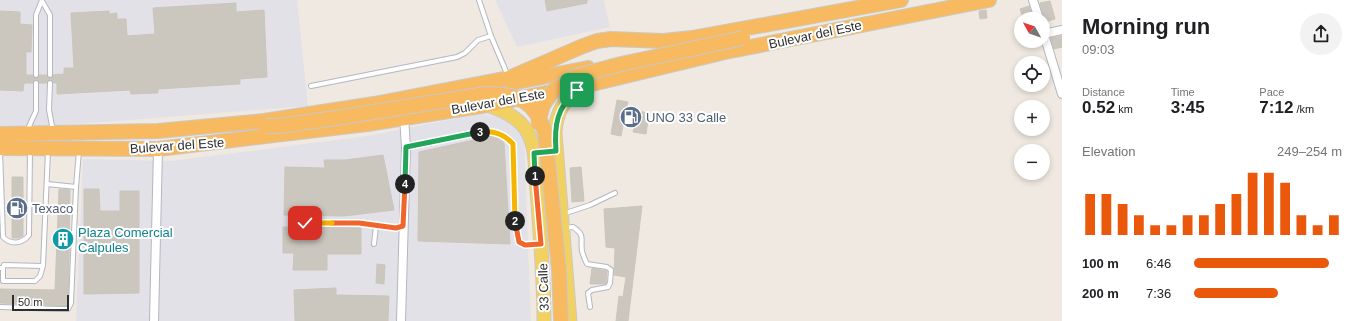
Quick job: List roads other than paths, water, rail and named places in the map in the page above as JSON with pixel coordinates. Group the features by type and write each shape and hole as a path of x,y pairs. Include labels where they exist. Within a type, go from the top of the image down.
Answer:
{"highway":[{"name":"Bulevar del Este","path":"0,134 158,131 242,123 374,104 509,78 597,41 611,39 663,41 789,22 868,3 901,0"},
{"name":"Bulevar del Este","path":"0,148 158,149 281,136 487,105 582,86 725,52 989,0"},
{"path":"551,321 550,273 538,130 540,112 548,97 559,85 578,74 743,38 789,22"},
{"path":"474,84 496,86 585,68 593,70 598,82"},
{"path":"242,123 279,126 486,94 505,94 526,102 538,115 545,133 559,263 561,321"}],"main road":[{"name":"33 Calle","path":"570,321 564,228 556,151 556,125 559,111 566,100 582,86"},
{"name":"33 Calle","path":"487,105 502,110 516,118 529,134 534,153 541,244 544,321"},
{"path":"534,153 556,151"}],"street":[{"path":"1033,0 1037,12"},
{"path":"1050,31 1062,30"},
{"path":"1050,48 1059,71 1062,94"},
{"path":"401,321 406,147 404,117"},
{"path":"154,321 158,149"}],"lane":[{"path":"479,0 491,36 509,78"},
{"path":"36,75 36,16 42,1"},
{"path":"42,1 50,15 50,75"},
{"path":"311,86 457,57 465,53 478,40 491,36"},
{"path":"25,134 36,111 36,83"},
{"path":"50,83 49,110 53,134"},
{"path":"406,147 485,132 496,132 506,137 513,144 516,230 519,242 525,245 541,244"},
{"path":"0,148 3,237 7,241 18,243 29,235 30,149"},
{"path":"43,266 4,265 1,268 3,281 35,280 40,276 43,266 48,149"},
{"path":"0,307 68,309 71,303 76,187 80,149"},
{"path":"47,184 76,187"},
{"path":"562,214 590,206 615,193"},
{"path":"305,223 359,223 396,228 403,226"},
{"path":"374,244 376,226"},
{"path":"564,228 573,227 579,231 583,237 582,250 587,264 607,267 610,270 610,283 608,287 592,290 588,293 590,307"}],"place":[{"name":"UNO 33 Calle","path":"631,117"},
{"name":"Texaco","path":"17,208"},
{"name":"Plaza Comercial Calpules","path":"63,239"}]}
